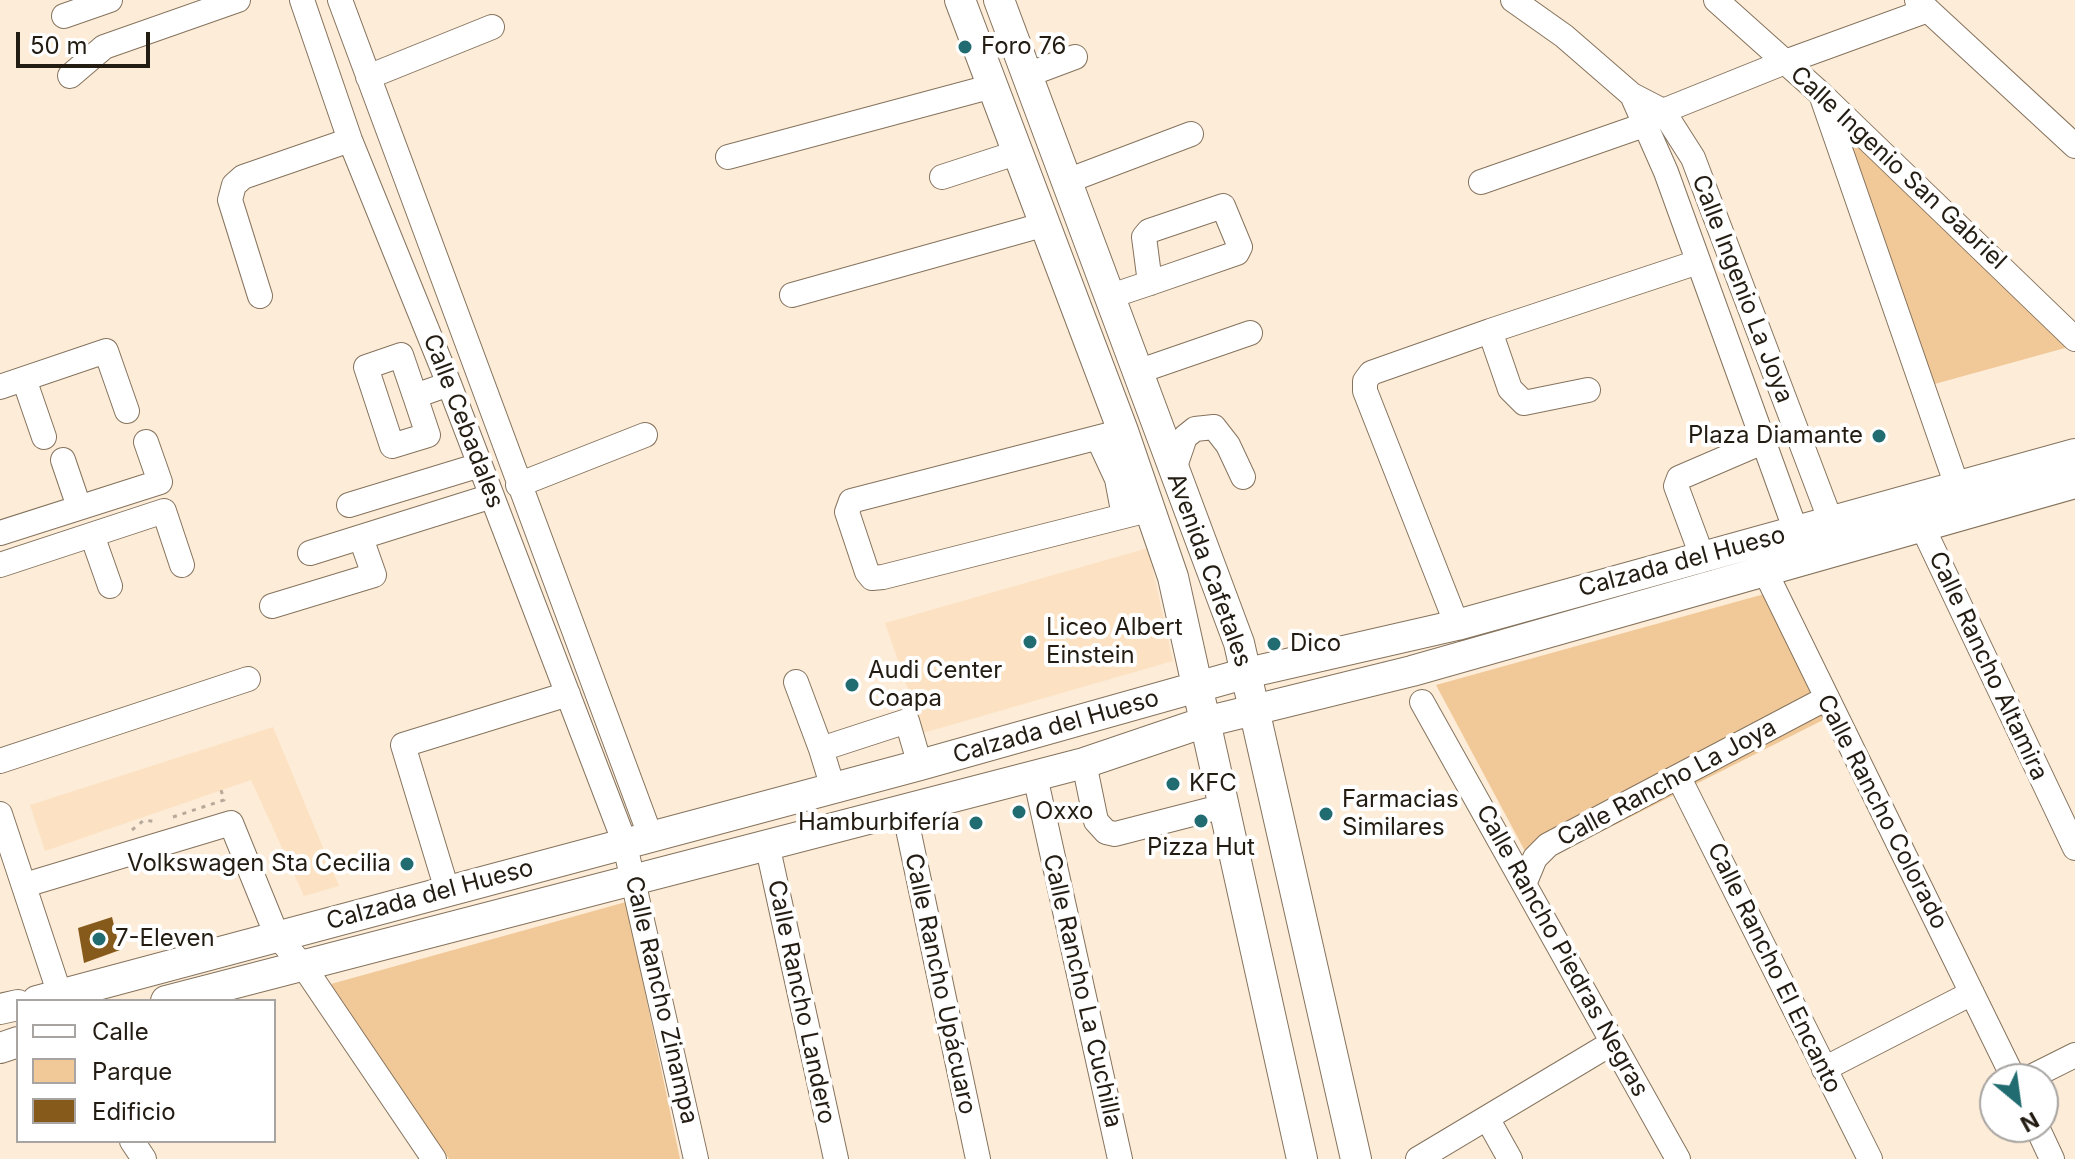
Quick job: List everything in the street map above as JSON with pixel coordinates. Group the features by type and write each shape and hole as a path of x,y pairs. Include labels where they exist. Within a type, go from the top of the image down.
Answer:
{"main road":[{"name":"Avenida Cafetales","path":"960,0 1046,224 1137,513 1173,577 1302,1159"},
{"name":"Avenida Cafetales","path":"999,0 1239,643 1356,1159"},
{"name":"Calzada del Hueso","path":"174,999 1084,763 1205,722 1412,671 1763,572 1830,521 2075,454"},
{"name":"Calzada del Hueso","path":"53,999 637,838 920,765 1198,686 1457,625 1702,556 1754,543 1841,549 1928,538 2075,483"}],"street":[{"path":"64,16 110,0"},
{"path":"70,76 104,47 238,0"},
{"name":"Calle Cebadales","path":"302,0 350,140 449,384 587,746 637,838"},
{"path":"340,0 613,737 637,838"},
{"path":"1513,0 1564,36 1655,117"},
{"name":"Calle Ingenio San Gabriel","path":"1716,0 1821,94 2075,339"},
{"path":"1481,182 1655,117 1922,5 2075,146"},
{"path":"368,77 492,27"},
{"path":"1027,75 1075,57"},
{"path":"728,157 993,86"},
{"path":"1821,94 1957,486"},
{"name":"Calle Ingenio La Joya","path":"1655,117 1698,262 1801,544"},
{"name":"Calle Ingenio La Joya","path":"1655,117 1693,158 1841,549"},
{"path":"1067,181 1191,134"},
{"path":"260,296 230,200 234,185 243,177 350,140"},
{"path":"942,177 1019,152"},
{"path":"792,295 1046,224"},
{"path":"1457,625 1365,391 1365,381 1371,373 1698,262"},
{"path":"1108,297 1150,283"},
{"path":"1490,331 1510,389 1524,403 1588,390"},
{"path":"1137,372 1250,333"},
{"path":"0,387 106,351 127,411"},
{"path":"24,379 44,437"},
{"path":"415,396 449,384"},
{"path":"1174,469 1177,450 1185,437 1195,429 1214,427 1228,445 1243,477"},
{"path":"518,485 645,435"},
{"path":"1110,435 851,501 847,512 872,578 1137,513"},
{"path":"1702,556 1676,486 1679,478 1765,441"},
{"path":"0,533 160,482 146,442"},
{"path":"63,460 79,507"},
{"path":"349,505 480,465"},
{"path":"310,553 492,496"},
{"path":"0,565 164,511 182,565"},
{"path":"92,535 110,586"},
{"path":"272,606 374,575 361,538"},
{"name":"Calle Rancho Altamira","path":"1928,538 2071,832"},
{"name":"Calle Rancho Colorado","path":"1754,543 1763,572 2006,1063"},
{"path":"0,761 248,679"},
{"path":"796,682 833,788"},
{"path":"447,890 401,750 403,745 568,694"},
{"name":"Calle Rancho La Joya","path":"1525,882 1535,858 1548,845 1825,699"},
{"name":"Calle Rancho Piedras Negras","path":"1422,702 1678,1159"},
{"path":"821,749 907,721 920,765"},
{"path":"587,746 613,737"},
{"path":"1084,763 1096,821 1106,832 1115,834 1224,806"},
{"name":"Calle Rancho La Cuchilla","path":"1035,776 1120,1159"},
{"name":"Calle Rancho El Encanto","path":"1679,778 1870,1159"},
{"name":"Calle Rancho Upácuaro","path":"904,810 978,1159"},
{"path":"0,814 25,885 53,999"},
{"path":"25,885 231,823 277,936 304,967 434,1159"},
{"name":"Calle Rancho Zinampa","path":"637,838 634,879 696,1159"},
{"name":"Calle Rancho Landero","path":"767,844 836,1159"},
{"path":"1824,1069 1972,993"},
{"path":"1418,1159 1612,1043"},
{"path":"1487,1118 1510,1159"}],"path":[{"path":"121,834 134,830 144,820 156,822 224,800 221,790"}],"shaded area":[{"name":"Liceo Albert Einstein","path":"1148,548 1173,661 923,733 885,623"},
{"path":"273,727 339,886 304,896 251,780 45,851 30,805"}],"green space":[{"path":"1843,129 2056,320 2065,348 1931,385"},
{"path":"1768,593 1827,718 1533,866 1436,685"},
{"path":"626,902 680,1159 449,1159 331,984"}],"building":[{"name":"7-Eleven","path":"112,917 120,950 84,963 78,928"}],"place":[{"name":"Foro 76","path":"965,47"},
{"name":"Plaza Diamante","path":"1879,436"},
{"name":"Liceo Albert Einstein","path":"1030,642"},
{"name":"Dico","path":"1274,644"},
{"name":"Audi Center Coapa","path":"852,685"},
{"name":"KFC","path":"1173,784"},
{"name":"Oxxo","path":"1019,812"},
{"name":"Farmacias Similares","path":"1326,814"},
{"name":"Pizza Hut","path":"1201,821"},
{"name":"Hamburbifería","path":"976,823"},
{"name":"Volkswagen Sta Cecilia","path":"407,864"},
{"name":"7-Eleven","path":"99,939"}]}
